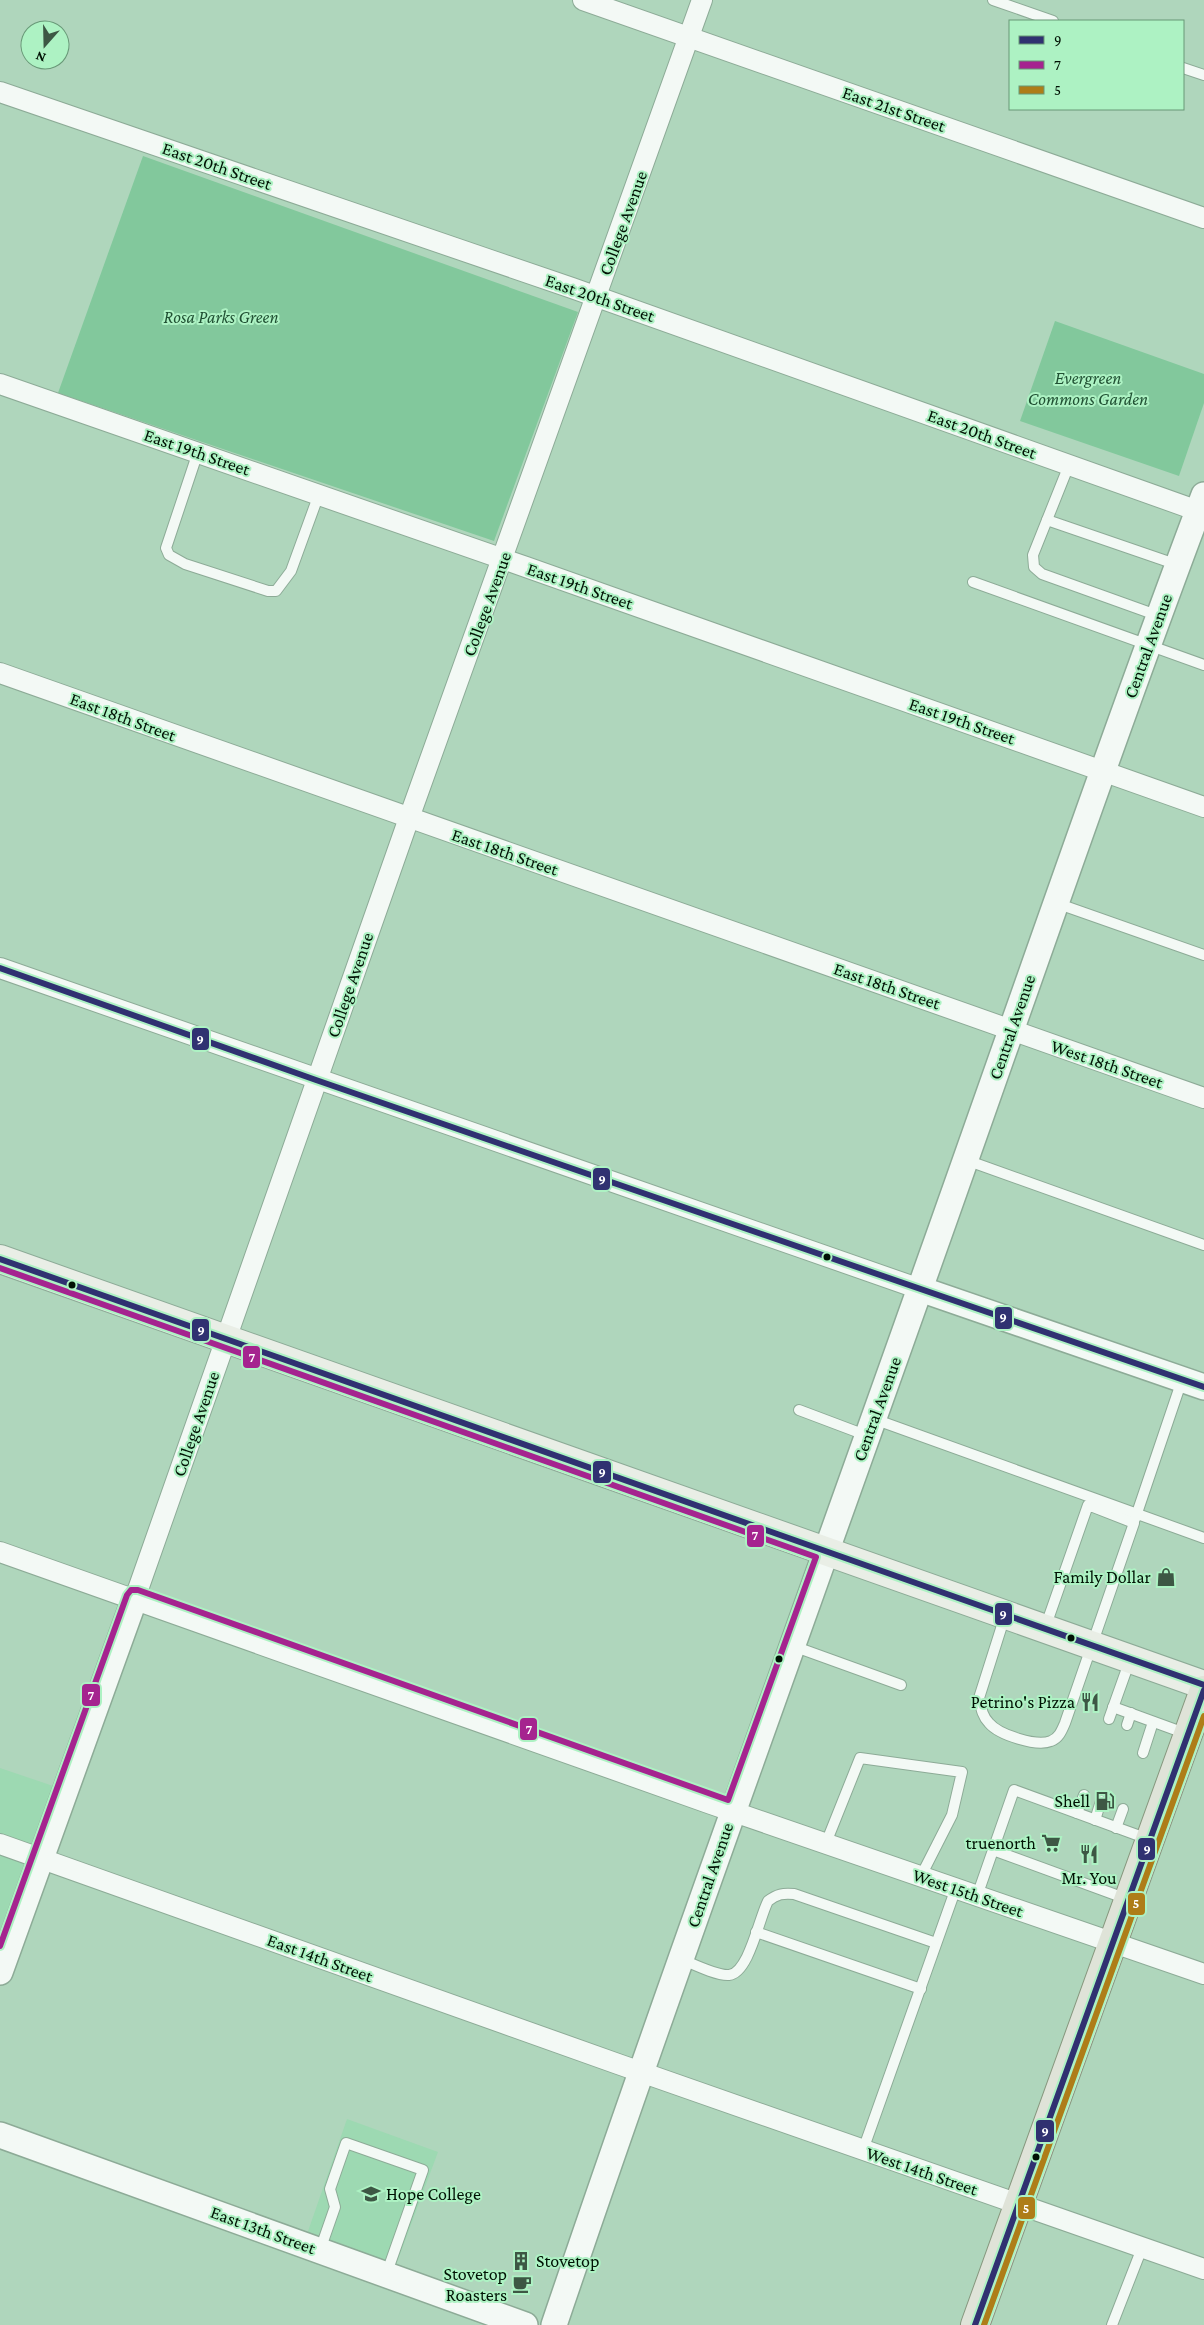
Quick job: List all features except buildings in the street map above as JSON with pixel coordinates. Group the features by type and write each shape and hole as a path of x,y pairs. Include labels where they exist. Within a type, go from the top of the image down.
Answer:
{"main road":[{"path":"0,1259 1204,1686"},
{"path":"975,2325 1127,1899 1204,1690"}],"street":[{"name":"East 21st Street","path":"584,0 1204,218"},
{"name":"College Avenue","path":"0,1972 135,1598 316,1080 702,0"},
{"name":"East 20th Street","path":"0,92 596,297 1069,465 1202,506"},
{"name":"East 19th Street","path":"0,384 318,494 1204,807"},
{"name":"Central Avenue","path":"554,2325 641,2072 966,1160 1102,770 1178,565 1202,506"},
{"name":"East 18th Street","path":"0,673 1010,1030"},
{"path":"0,968 316,1080 1193,1384"},
{"name":"West 18th Street","path":"1010,1030 1204,1098"},
{"name":"West 15th Street","path":"0,1552 135,1598 826,1844 1204,1974"},
{"name":"East 14th Street","path":"0,1844 641,2072"},
{"name":"West 14th Street","path":"641,2072 1204,2269"},
{"name":"East 13th Street","path":"0,2135 525,2325"}],"lane":[{"path":"993,0 1050,20"},
{"path":"1184,68 1204,76"},
{"path":"198,452 166,548 169,555 185,564 268,591 276,591 291,571 318,494"},
{"path":"1069,465 1033,555 1034,567 1042,574 1159,616"},
{"path":"1047,520 1178,565"},
{"path":"973,582 1204,665"},
{"path":"1055,902 1204,955"},
{"path":"966,1160 1204,1245"},
{"path":"1006,1615 979,1698 982,1712 988,1723 998,1730 1018,1738 1037,1742 1051,1741 1060,1735 1135,1518 1193,1384"},
{"path":"799,1410 871,1428 1135,1518"},
{"path":"1044,1629 1088,1505 1204,1538"},
{"path":"793,1646 901,1685"},
{"path":"1109,1719 1130,1659"},
{"path":"1114,1707 1188,1734"},
{"path":"1127,1725 1131,1713"},
{"path":"1143,1753 1154,1722"},
{"path":"826,1844 860,1758 962,1772 952,1815 921,1876"},
{"path":"977,1896 1014,1790 1149,1840"},
{"path":"1077,1813 1084,1795"},
{"path":"1095,1820 1101,1801"},
{"path":"1116,1828 1123,1809"},
{"path":"993,1850 1127,1899"},
{"path":"864,2150 956,1888"},
{"path":"681,1959 722,1974 730,1975 737,1971 743,1964 768,1902 774,1896 783,1894 794,1894 936,1943"},
{"path":"756,1932 920,1989"},
{"path":"320,2251 335,2207 330,2188 346,2143 423,2170 386,2275"},
{"path":"1112,2325 1142,2248"}],"shaded area":[{"path":"0,1768 65,1790 0,1972"},
{"name":"Hope College","path":"347,2119 438,2152 395,2268 306,2237"}],"green space":[{"name":"Rosa Parks Green","path":"143,156 578,312 494,541 58,393"},
{"name":"Evergreen Commons Garden","path":"1055,321 1204,374 1204,403 1179,476 1020,421"}],"transit line":[{"name":"9","path":"0,968 316,1080 1204,1387"},
{"name":"9","path":"0,1259 1204,1685"},
{"name":"7","path":"0,1268 816,1557 728,1800 138,1590 131,1590 127,1595 0,1946"},
{"name":"9","path":"975,2325 1204,1690"},
{"name":"5","path":"984,2325 1204,1716"}],"place":[{"name":"Family Dollar","path":"1166,1577"},
{"name":"Petrino's Pizza","path":"1090,1702"},
{"name":"Shell","path":"1105,1801"},
{"name":"truenorth","path":"1051,1843"},
{"name":"Mr. You","path":"1089,1854"},
{"name":"Hope College","path":"371,2194"},
{"name":"Stovetop","path":"521,2261"},
{"name":"Stovetop Roasters","path":"522,2284"}]}
